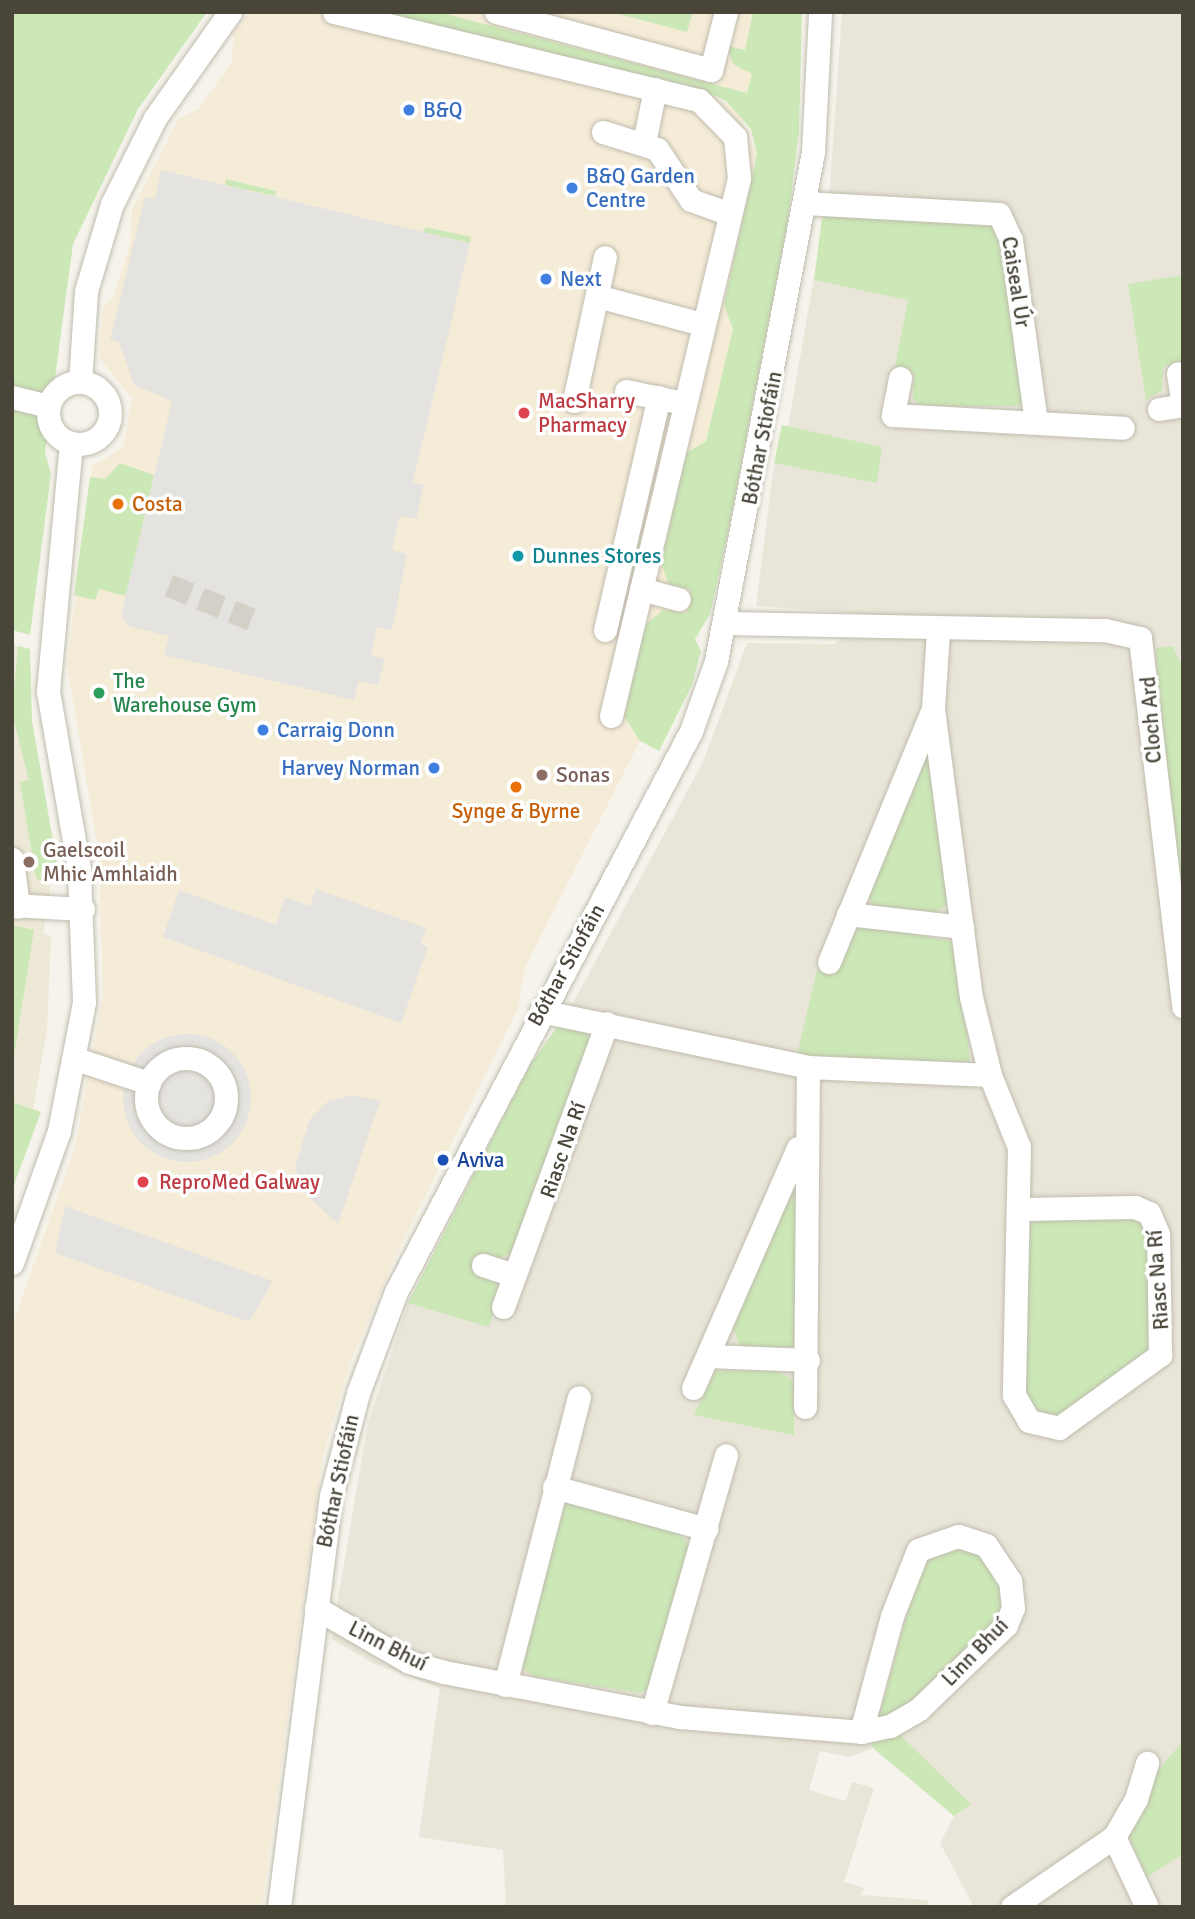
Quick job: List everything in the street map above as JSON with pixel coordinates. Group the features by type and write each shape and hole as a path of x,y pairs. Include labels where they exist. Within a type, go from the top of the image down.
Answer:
{"street":[{"path":"80,382 86,291 112,204 155,118 230,12"},
{"path":"334,12 699,100 736,137 742,162 611,716"},
{"path":"496,12 710,70 726,12"},
{"name":"Bóthar Stiofáin","path":"279,1907 316,1608 338,1460 377,1340 444,1195 691,731 726,623 804,203 816,114 820,12"},
{"path":"644,143 655,89"},
{"path":"603,132 657,149 691,200 730,214"},
{"name":"Caiseal Úr","path":"804,203 999,214 1011,240 1036,422"},
{"path":"574,401 605,257"},
{"path":"597,296 702,324"},
{"path":"1159,408 1183,405 1178,373"},
{"path":"900,378 893,415 1123,428"},
{"path":"80,382 105,396 110,415 95,439 71,443 53,429 49,406 57,391 80,382"},
{"path":"626,391 684,403"},
{"path":"12,397 49,406"},
{"path":"605,630 660,397"},
{"path":"12,1263 59,1131 76,1059 85,981 83,909 48,691 71,443"},
{"path":"641,589 679,599"},
{"name":"Cloch Ard","path":"726,623 938,631 1105,629 1140,638 1183,1006"},
{"path":"848,914 962,927 933,709 938,631"},
{"path":"829,961 933,709"},
{"path":"12,859 15,906 83,909"},
{"name":"Riasc Na Rí","path":"962,927 970,985 990,1076 1019,1147 1022,1209 1014,1395 1029,1420 1059,1428 1160,1355 1158,1234 1149,1213 1135,1206 1022,1209"},
{"path":"541,1011 808,1066 990,1076"},
{"name":"Riasc Na Rí","path":"503,1307 607,1023"},
{"path":"76,1059 149,1083"},
{"path":"805,1407 808,1360 803,1134 808,1066"},
{"path":"693,1388 803,1134"},
{"path":"483,1265 514,1275"},
{"path":"708,1356 808,1360"},
{"path":"505,1685 579,1397"},
{"path":"652,1713 726,1455"},
{"path":"554,1487 706,1529"},
{"name":"Linn Bhuí","path":"316,1608 409,1662 505,1685 652,1713 861,1732 890,1726 919,1709 1006,1625 1013,1608 1010,1581 986,1545 958,1536 918,1550 892,1616 861,1732"},
{"path":"1012,1907 1114,1837 1136,1799 1147,1763"},
{"path":"1114,1837 1147,1907"}],"shaded area":[{"path":"249,12 373,12 702,90 737,109 757,154 724,305 733,329 706,441 686,613 624,716 640,741 525,967 518,1009 395,1258 350,1363 323,1455 262,1907 12,1907 12,1326 75,1147 103,995 99,855 67,666 92,466 123,448 132,398 99,358 103,307 114,296 130,244 132,209 179,118 199,109 232,61 234,30"},
{"path":"439,12 770,12 753,95"},
{"path":"842,12 1183,12 1183,1907 974,1907 940,1843 954,1816 873,1748 850,1757 820,1751 809,1790 846,1801 852,1782 874,1788 844,1882 864,1888 861,1895 928,1900 927,1907 506,1907 503,1850 419,1837 440,1688 373,1663 331,1639 368,1423 408,1303 530,1065 574,1001 703,762 747,643 835,644 867,614 756,606 774,463 877,482 881,447 788,427 830,186"},
{"path":"161,170 470,243 413,482 424,485 416,519 400,516 392,550 407,554 392,630 377,627 371,655 385,659 378,685 359,681 354,700 164,655 169,636 129,626 121,615 172,401 134,385 119,342 110,339 145,197 155,199"},
{"name":"Gaelscoil Mhic Amhlaidh","path":"12,645 18,646 17,678 50,892 43,933 51,937 47,1030 33,1109 12,1102"},
{"path":"316,889 426,928 421,944 428,947 401,1023 163,937 179,890 276,925 285,897 310,906"},
{"path":"187,1034 211,1039 232,1053 246,1074 251,1098 246,1122 232,1143 211,1157 187,1162 163,1157 142,1143 128,1122 123,1098 128,1074 142,1053 163,1039"},
{"path":"352,1095 380,1101 338,1224 302,1191 295,1166 310,1119 327,1102"},
{"path":"65,1206 272,1281 249,1322 55,1253"}],"green space":[{"path":"12,12 207,12 138,109 73,244 45,452 51,474 30,635 12,630"},
{"path":"373,12 439,12 747,93 752,74 733,64 727,46 745,50 753,12 802,12 799,131 787,228 710,614 695,639 701,651 692,685 659,751 640,741 624,716 644,626 663,610 686,613 690,590 669,585 661,563 685,454 706,441 733,329 724,305 757,154 751,129 726,101 702,90"},
{"path":"611,12 693,12 687,32"},
{"path":"226,179 276,191 275,196 225,185"},
{"path":"833,214 985,219 1002,233 1024,399 1019,406 919,406 913,399 914,374 894,372 908,300 814,280 822,217"},
{"path":"425,227 471,237 470,243 424,233"},
{"path":"1183,275 1183,364 1163,367 1162,390 1146,400 1128,284"},
{"path":"782,425 882,447 877,483 774,463"},
{"path":"120,463 154,475 126,596 99,589 95,600 74,595 90,477 105,479"},
{"path":"18,646 30,649 32,721 58,869 46,883 36,878 20,782 29,780 12,713"},
{"path":"1173,646 1183,669 1183,922 1162,774 1156,648"},
{"path":"923,754 929,754 949,904 931,915 876,910 867,895"},
{"path":"12,925 34,930 12,1068"},
{"path":"869,925 954,942 970,1060 951,1065 797,1055 817,970 835,975 852,932"},
{"path":"559,1025 585,1031 589,1040 514,1253 494,1259 499,1293 489,1327 408,1303 530,1065"},
{"path":"12,1102 41,1112 12,1190"},
{"path":"789,1192 796,1195 798,1346 741,1350 732,1324"},
{"path":"1136,1216 1151,1232 1149,1355 1060,1419 1035,1415 1022,1391 1030,1225 1040,1217"},
{"path":"774,1370 794,1380 794,1435 694,1415 715,1371"},
{"path":"566,1502 677,1532 689,1544 650,1689 639,1693 533,1676 519,1665"},
{"path":"955,1545 979,1552 1000,1576 1002,1613 899,1713 879,1717 922,1559"},
{"path":"899,1734 971,1804 954,1816 873,1748 871,1742"},
{"path":"1182,1742 1183,1854 1147,1877 1127,1832 1155,1774"}],"tunnel":[{"path":"169,585 251,619"}],"place":[{"name":"B&Q","path":"409,110"},
{"name":"B&Q Garden Centre","path":"572,188"},
{"name":"Next","path":"546,279"},
{"name":"MacSharry Pharmacy","path":"524,413"},
{"name":"Costa","path":"118,504"},
{"name":"Dunnes Stores","path":"518,556"},
{"name":"The Warehouse Gym","path":"99,693"},
{"name":"Carraig Donn","path":"263,730"},
{"name":"Harvey Norman","path":"434,768"},
{"name":"Sonas","path":"542,775"},
{"name":"Synge & Byrne","path":"516,787"},
{"name":"Gaelscoil Mhic Amhlaidh","path":"29,862"},
{"name":"Aviva","path":"443,1160"},
{"name":"ReproMed Galway","path":"143,1182"}]}
